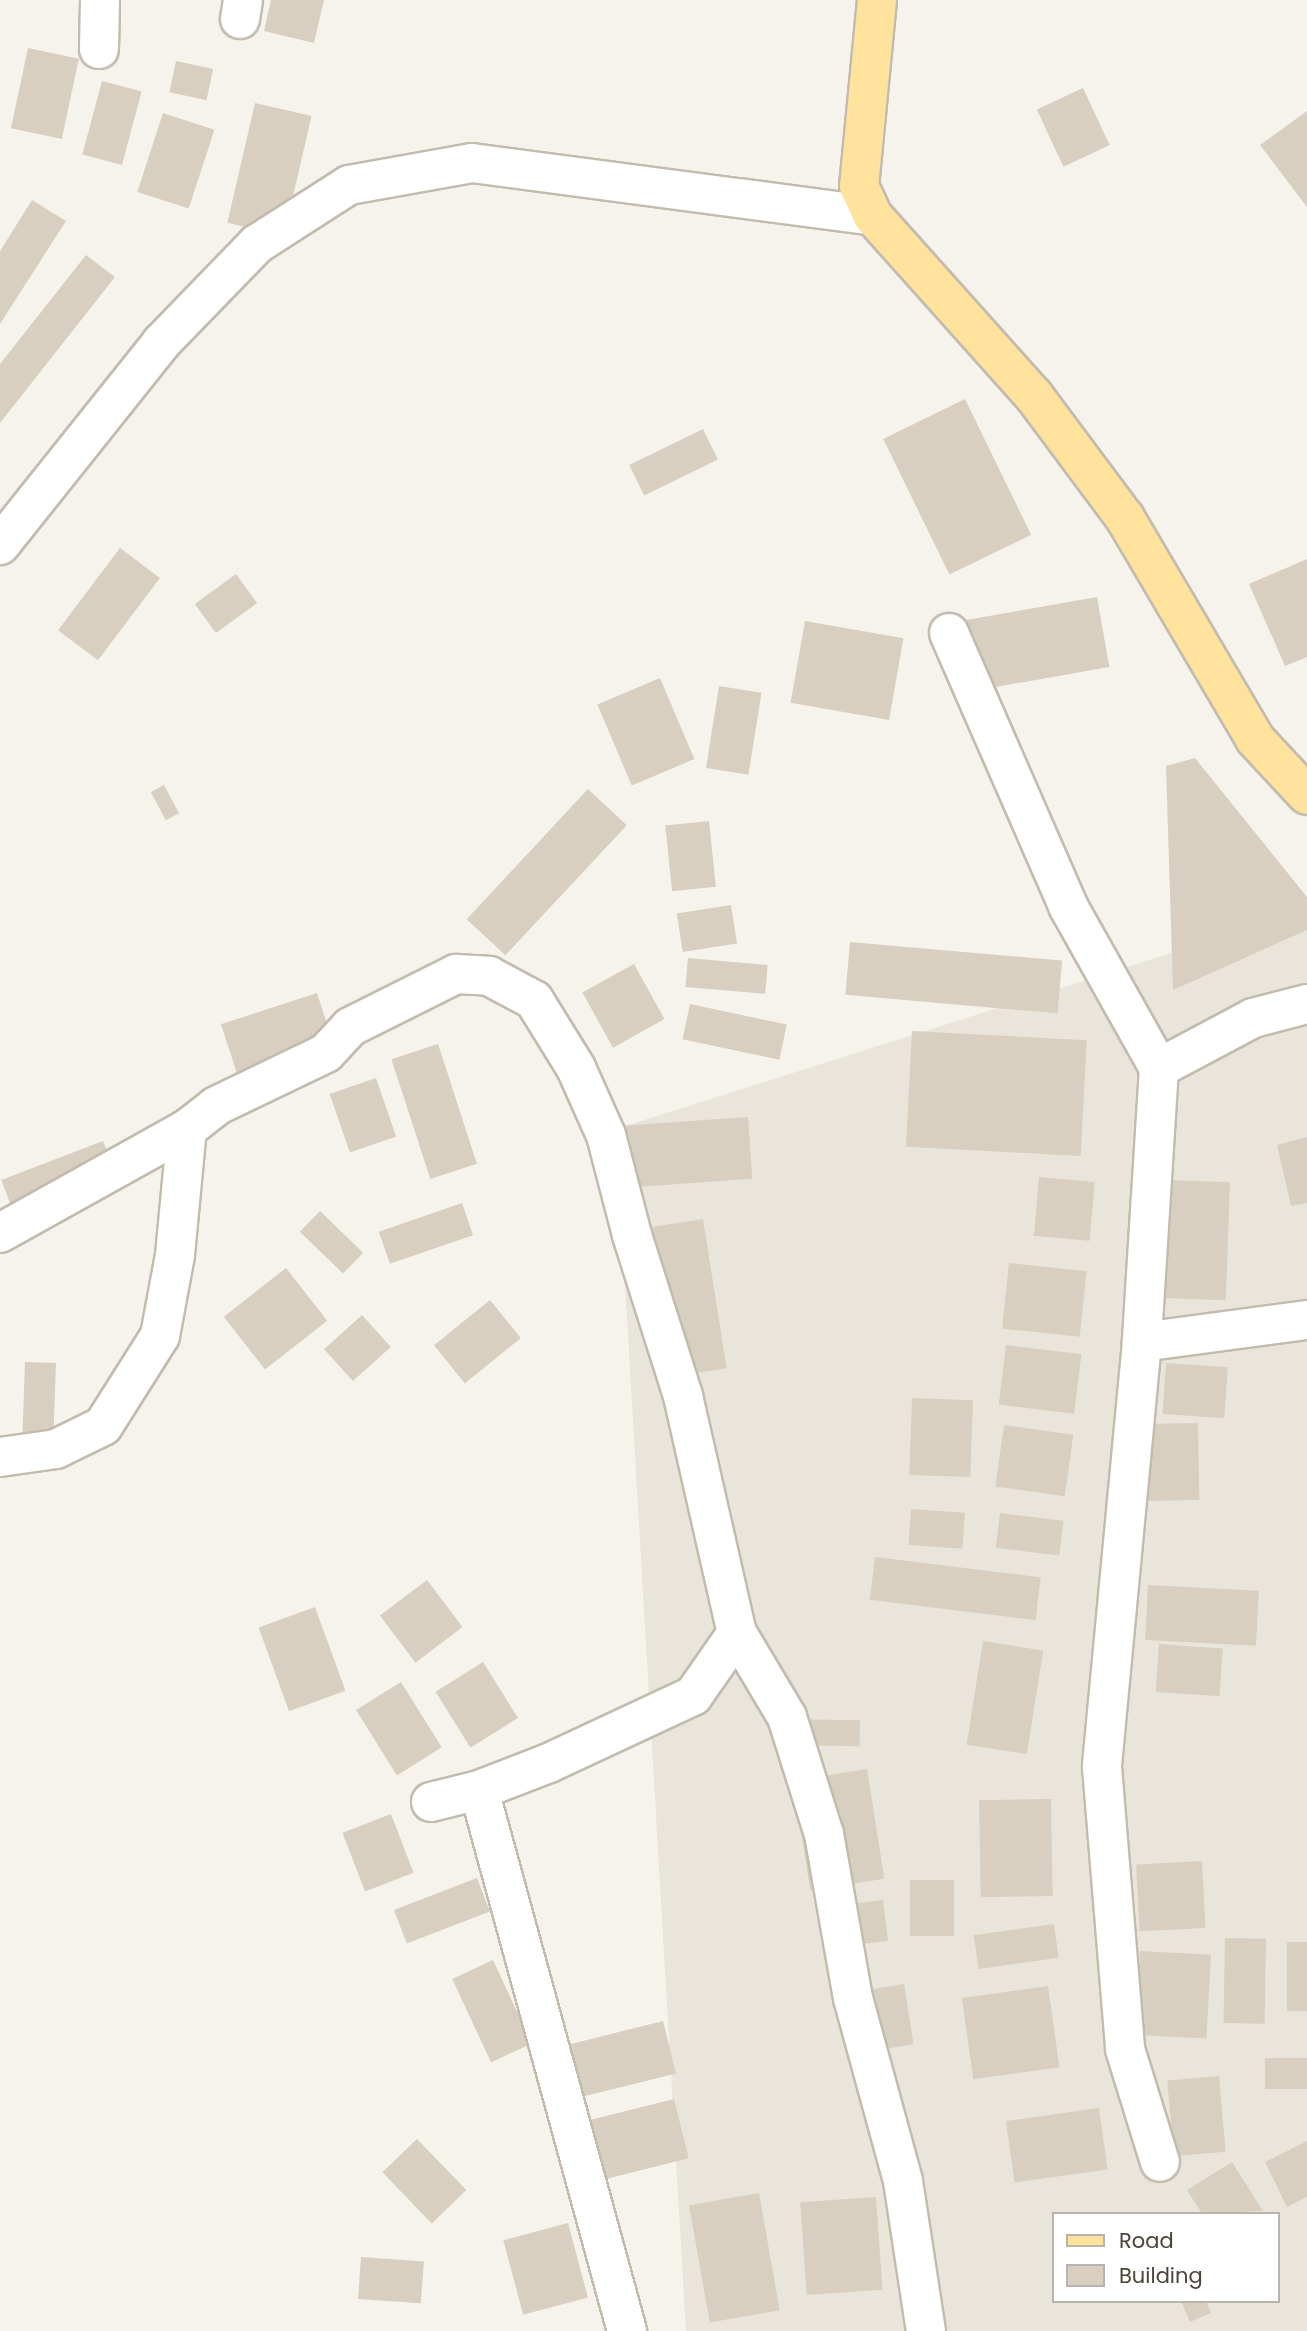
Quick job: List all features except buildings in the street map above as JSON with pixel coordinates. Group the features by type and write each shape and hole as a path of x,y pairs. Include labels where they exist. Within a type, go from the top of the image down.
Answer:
{"main road":[{"path":"877,0 859,186 873,216 1034,396 1125,518 1255,739 1307,795"}],"street":[{"path":"99,49 100,0"},
{"path":"0,545 170,333 257,244 349,185 472,163 873,216"},
{"path":"948,633 1068,906 1158,1068 1142,1342 1102,1767 1125,2049 1160,2162"},
{"path":"0,1233 187,1129 216,1106 326,1054 350,1027 456,974 489,976 534,1000 576,1068 606,1135 632,1235 683,1396 737,1633 787,1717 824,1834 853,1998 903,2181 926,2331"},
{"path":"1158,1068 1253,1018 1307,1004"},
{"path":"0,1457 56,1450 103,1426 160,1336 175,1255 187,1129"},
{"path":"1142,1342 1307,1320"},
{"path":"431,1802 479,1790 612,1735 693,1696 737,1633"},
{"path":"479,1790 627,2331"}],"shaded area":[{"path":"1307,910 1307,2331 686,2331 616,1129"}]}
